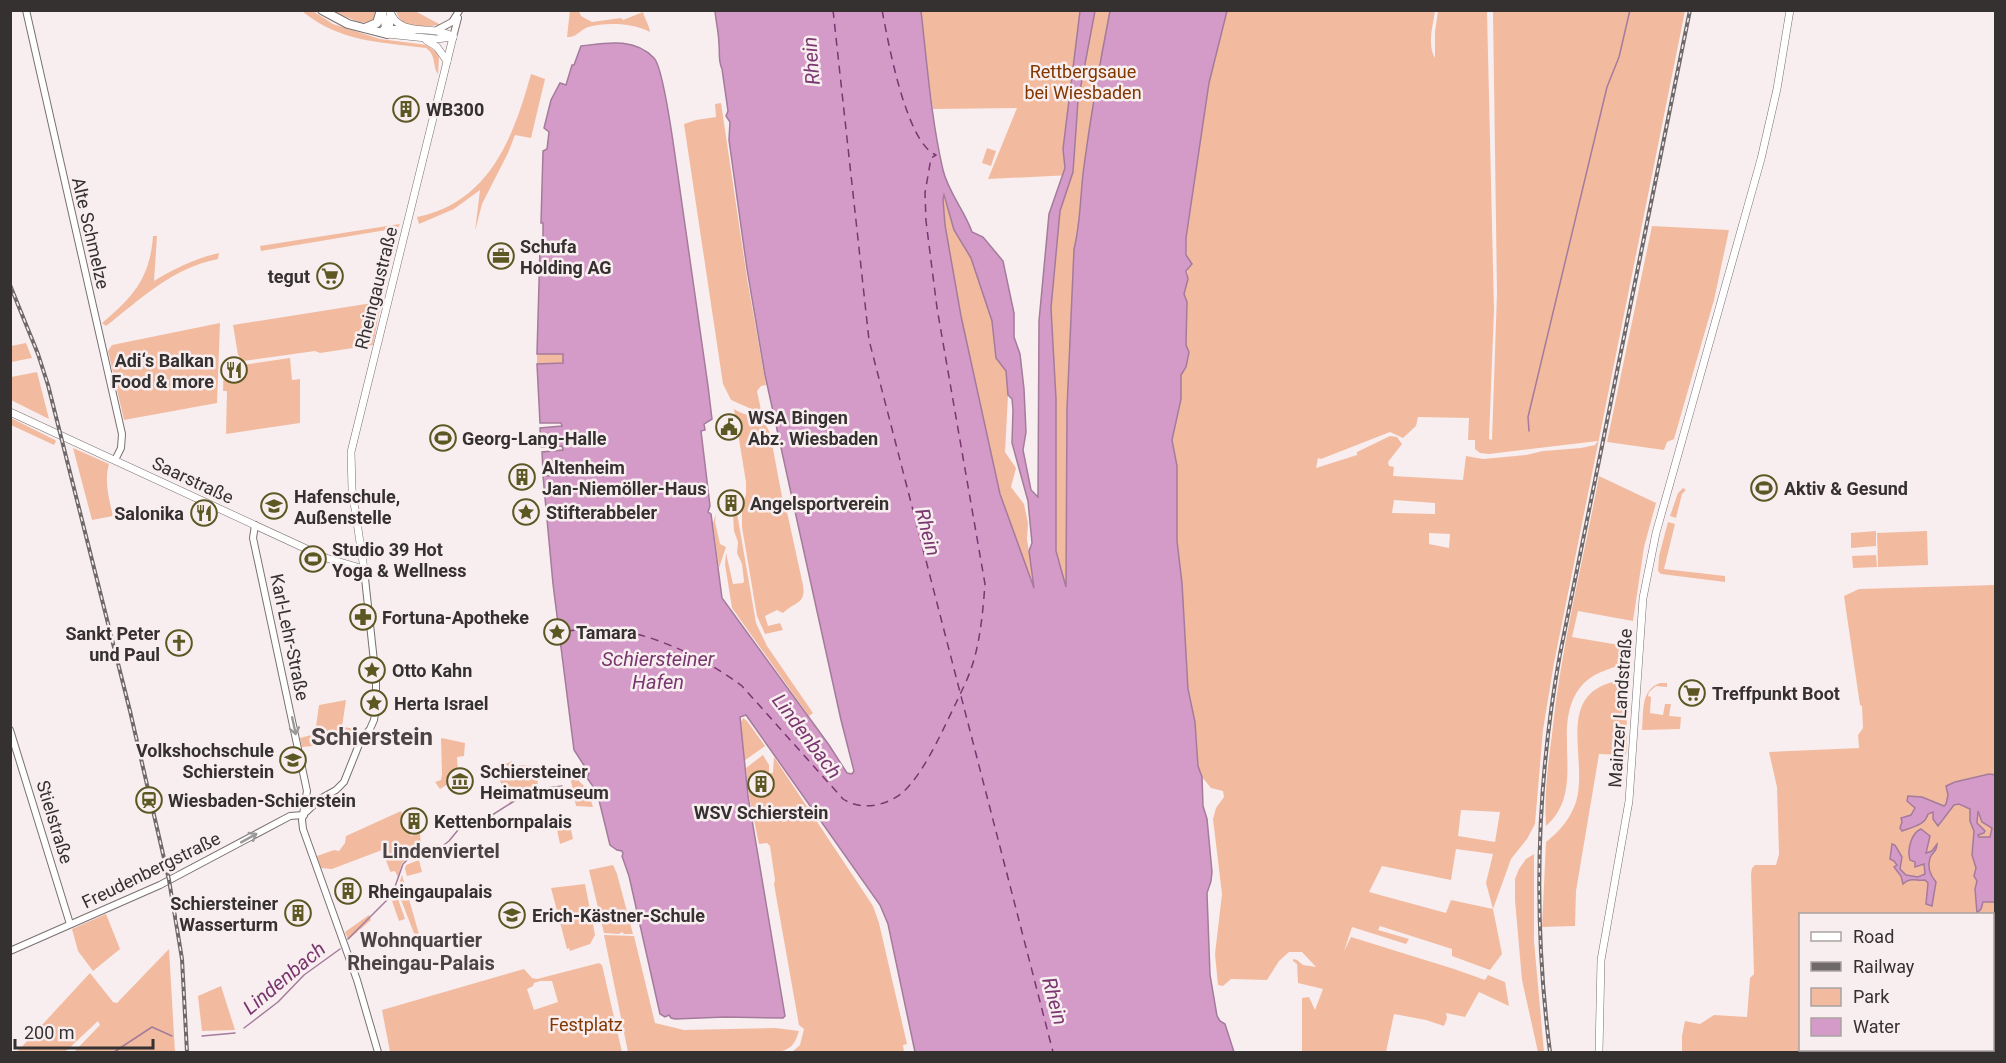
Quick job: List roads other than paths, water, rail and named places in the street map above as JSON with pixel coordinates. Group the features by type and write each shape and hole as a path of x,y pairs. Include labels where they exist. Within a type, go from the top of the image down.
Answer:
{"highway":[{"path":"322,10 337,19 367,29 413,30"},
{"path":"367,29 377,23 382,10"},
{"path":"387,31 390,13"}],"main road":[{"path":"382,10 387,31 423,38 453,37"},
{"name":"Mainzer Landstraße","path":"1599,1053 1601,960 1629,801 1646,582 1656,533 1763,149 1777,89 1790,10"},
{"path":"390,13 400,26 413,30 435,31 453,37"},
{"name":"Rheingaustraße","path":"364,569 350,461 453,37"},
{"path":"423,38 435,45 447,61"},
{"name":"Saarstraße","path":"10,412 345,565 364,569"},
{"path":"345,565 357,561 361,552"}],"street":[{"name":"Alte Schmelze","path":"26,10 122,434 121,448 115,460"},
{"path":"435,31 452,22 459,11"},
{"name":"Rheingaustraße","path":"453,37 459,11"},
{"name":"Karl-Lehr-Straße","path":"255,525 253,538 307,791 303,831 357,980 378,1053"},
{"path":"304,815 320,799 336,790 345,781 360,742 371,728 375,715 376,675 364,569"},
{"name":"Stielstraße","path":"10,730 70,924"},
{"path":"307,791 320,799"},
{"name":"Freudenbergstraße","path":"10,951 111,908 291,816 304,815"}],"water":[{"path":"715,11 921,11 932,111 945,178 972,232 983,237 1003,261 1014,313 1014,337 1020,354 1024,389 1026,432 1023,450 1031,490 1038,497 1039,321 1049,214 1065,168 1063,149 1080,11 1095,11 1078,101 1073,172 1060,211 1051,308 1056,399 1056,551 1066,587 1067,409 1074,249 1090,127 1110,11 1227,11 1209,83 1186,238 1186,255 1192,264 1186,271 1188,279 1184,294 1187,302 1186,345 1189,352 1186,367 1181,375 1181,399 1172,440 1177,466 1177,541 1182,583 1188,689 1195,722 1198,766 1202,777 1203,806 1207,819 1212,872 1207,893 1210,975 1217,1016 1225,1024 1234,1052 915,1052 888,924 880,905 746,715 740,717 748,796 785,1016 783,1018 675,1019 669,1015 665,1017 660,1014 623,854 622,851 610,845 597,792 587,778 589,773 574,750 553,584 543,476 564,475 563,471 543,472 542,452 563,450 562,446 541,447 540,428 562,426 561,423 540,423 537,364 563,363 563,354 537,354 540,249 543,248 543,223 541,223 543,151 547,149 549,132 544,128 551,100 560,83 566,85 581,46 629,44 646,51 658,65 671,128 712,419 704,424 705,430 701,431 710,506 708,512 711,514 722,598 847,773 852,774 854,771 765,375 729,140 730,122 726,116 728,111","holes":["944,195 954,230 971,258 992,321 996,358 1006,371 1008,395 1012,399 1013,410 1012,443 1028,501 1032,543 1029,551 1034,588 1000,494 961,316 945,225"]},
{"path":"1989,774 1996,775 1995,902 1983,902 1977,913 1975,889 1977,881 1974,876 1976,868 1972,855 1974,831 1970,821 1970,809 1959,804 1954,805 1938,826 1933,819 1933,812 1917,825 1902,831 1900,828 1901,818 1911,815 1915,808 1907,801 1908,796 1922,797 1944,806 1948,795 1946,786","holes":["1978,811 1982,822 1992,828 1990,837 1979,837 1978,835 1985,831 1977,823"]},
{"path":"1921,829 1930,836 1926,853 1932,851 1937,844 1929,865 1936,882 1932,906 1926,904 1928,883 1925,880 1913,880 1903,884 1901,876 1894,867 1897,865 1890,859 1892,844 1902,857 1900,869 1906,875 1918,877 1925,874 1924,864 1915,867 1915,862 1910,860 1909,856 1912,838"},
{"path":"1874,1051 1936,1052 1877,1052"}],"waterway":[{"path":"1529,431 1528,417 1607,87 1619,57 1630,10"},
{"name":"Lindenbach","path":"348,939 392,895 403,864 408,859 440,848 458,830 489,817 527,793 562,786"},
{"name":"Lindenbach","path":"244,1028 278,1002 304,975 340,949"},
{"name":"Lindenbach","path":"114,1052 152,1027 172,1036"},
{"name":"Lindenbach","path":"202,1036 235,1033"}],"railway":[{"path":"1550,1052 1539,903 1542,803 1552,704 1560,654 1690,10"},
{"path":"10,285 48,385 130,711 169,880 182,959 187,1052"}],"place":[{"name":"WB300","path":"406,109"},
{"name":"Schufa Holding AG","path":"501,256"},
{"name":"tegut","path":"330,276"},
{"name":"Adi‘s Balkan Food & more","path":"234,370"},
{"name":"WSA Bingen Abz. Wiesbaden","path":"729,427"},
{"name":"Georg-Lang-Halle","path":"443,438"},
{"name":"Altenheim Jan-Niemöller-Haus","path":"522,477"},
{"name":"Aktiv & Gesund","path":"1764,488"},
{"name":"Angelsportverein","path":"731,503"},
{"name":"Hafenschule, Außenstelle","path":"274,506"},
{"name":"Stifterabbeler","path":"526,512"},
{"name":"Salonika","path":"204,513"},
{"name":"Studio 39 Hot Yoga & Wellness","path":"313,559"},
{"name":"Fortuna-Apotheke","path":"363,617"},
{"name":"Tamara","path":"557,632"},
{"name":"Sankt Peter und Paul","path":"179,643"},
{"name":"Otto Kahn","path":"372,670"},
{"name":"Treffpunkt Boot","path":"1692,693"},
{"name":"Herta Israel","path":"374,703"},
{"name":"Volkshochschule Schierstein","path":"293,760"},
{"name":"Schiersteiner Heimatmuseum","path":"460,781"},
{"name":"WSV Schierstein","path":"761,784"},
{"name":"Wiesbaden-Schierstein","path":"149,800"},
{"name":"Kettenbornpalais","path":"414,821"},
{"name":"Rheingaupalais","path":"348,891"},
{"name":"Schiersteiner Wasserturm","path":"298,913"},
{"name":"Erich-Kästner-Schule","path":"512,915"}],"district":[{"name":"Schierstein","path":"372,737"},
{"name":"Lindenviertel","path":"441,851"},
{"name":"Wohnquartier Rheingau-Palais","path":"421,952"}],"water label":[{"name":"Rhein","path":"811,61"},
{"name":"Rhein","path":"928,532"},
{"name":"Schiersteiner Hafen","path":"658,670"},
{"name":"Rhein","path":"1055,1001"}],"park label":[{"name":"Rettbergsaue bei Wiesbaden","path":"1083,82"},
{"name":"Festplatz","path":"586,1024"}]}
